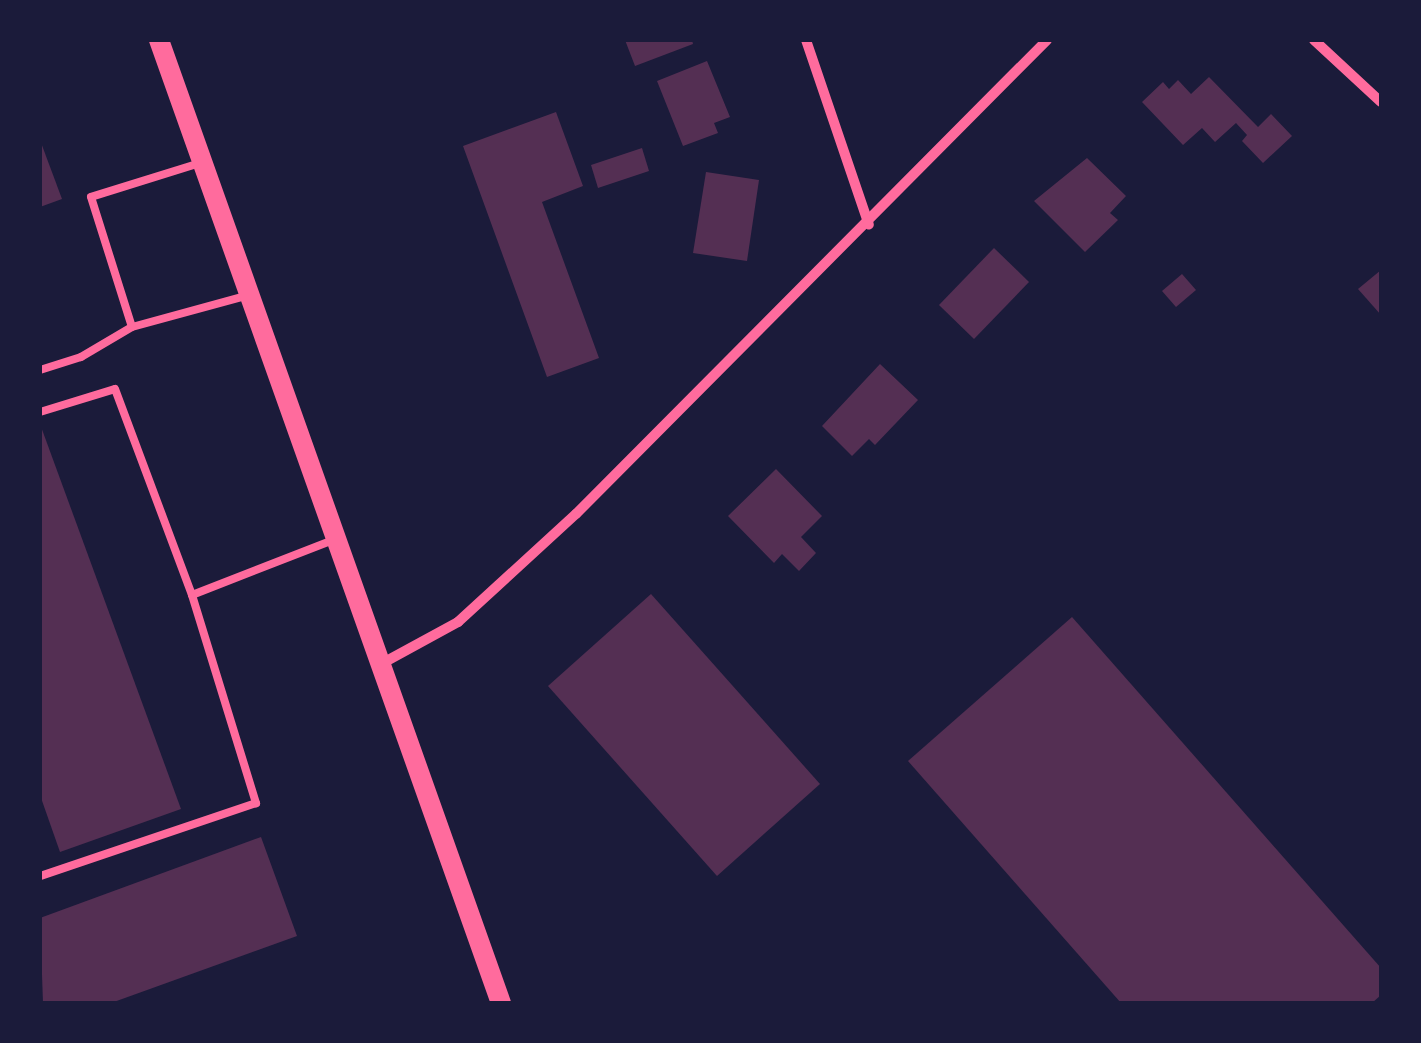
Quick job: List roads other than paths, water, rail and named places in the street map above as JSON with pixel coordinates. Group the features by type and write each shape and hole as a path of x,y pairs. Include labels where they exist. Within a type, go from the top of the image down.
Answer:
{"main road":[{"path":"159,40 500,1003"}],"street":[{"path":"806,40 869,225"},
{"path":"381,664 458,622 869,225 1047,40"},
{"path":"1314,40 1381,102"}],"lane":[{"path":"132,327 91,196 202,162"},
{"path":"40,370 81,357 132,327 249,296"},
{"path":"40,412 115,390 192,595 256,803 40,876"},
{"path":"192,595 336,539"}]}
